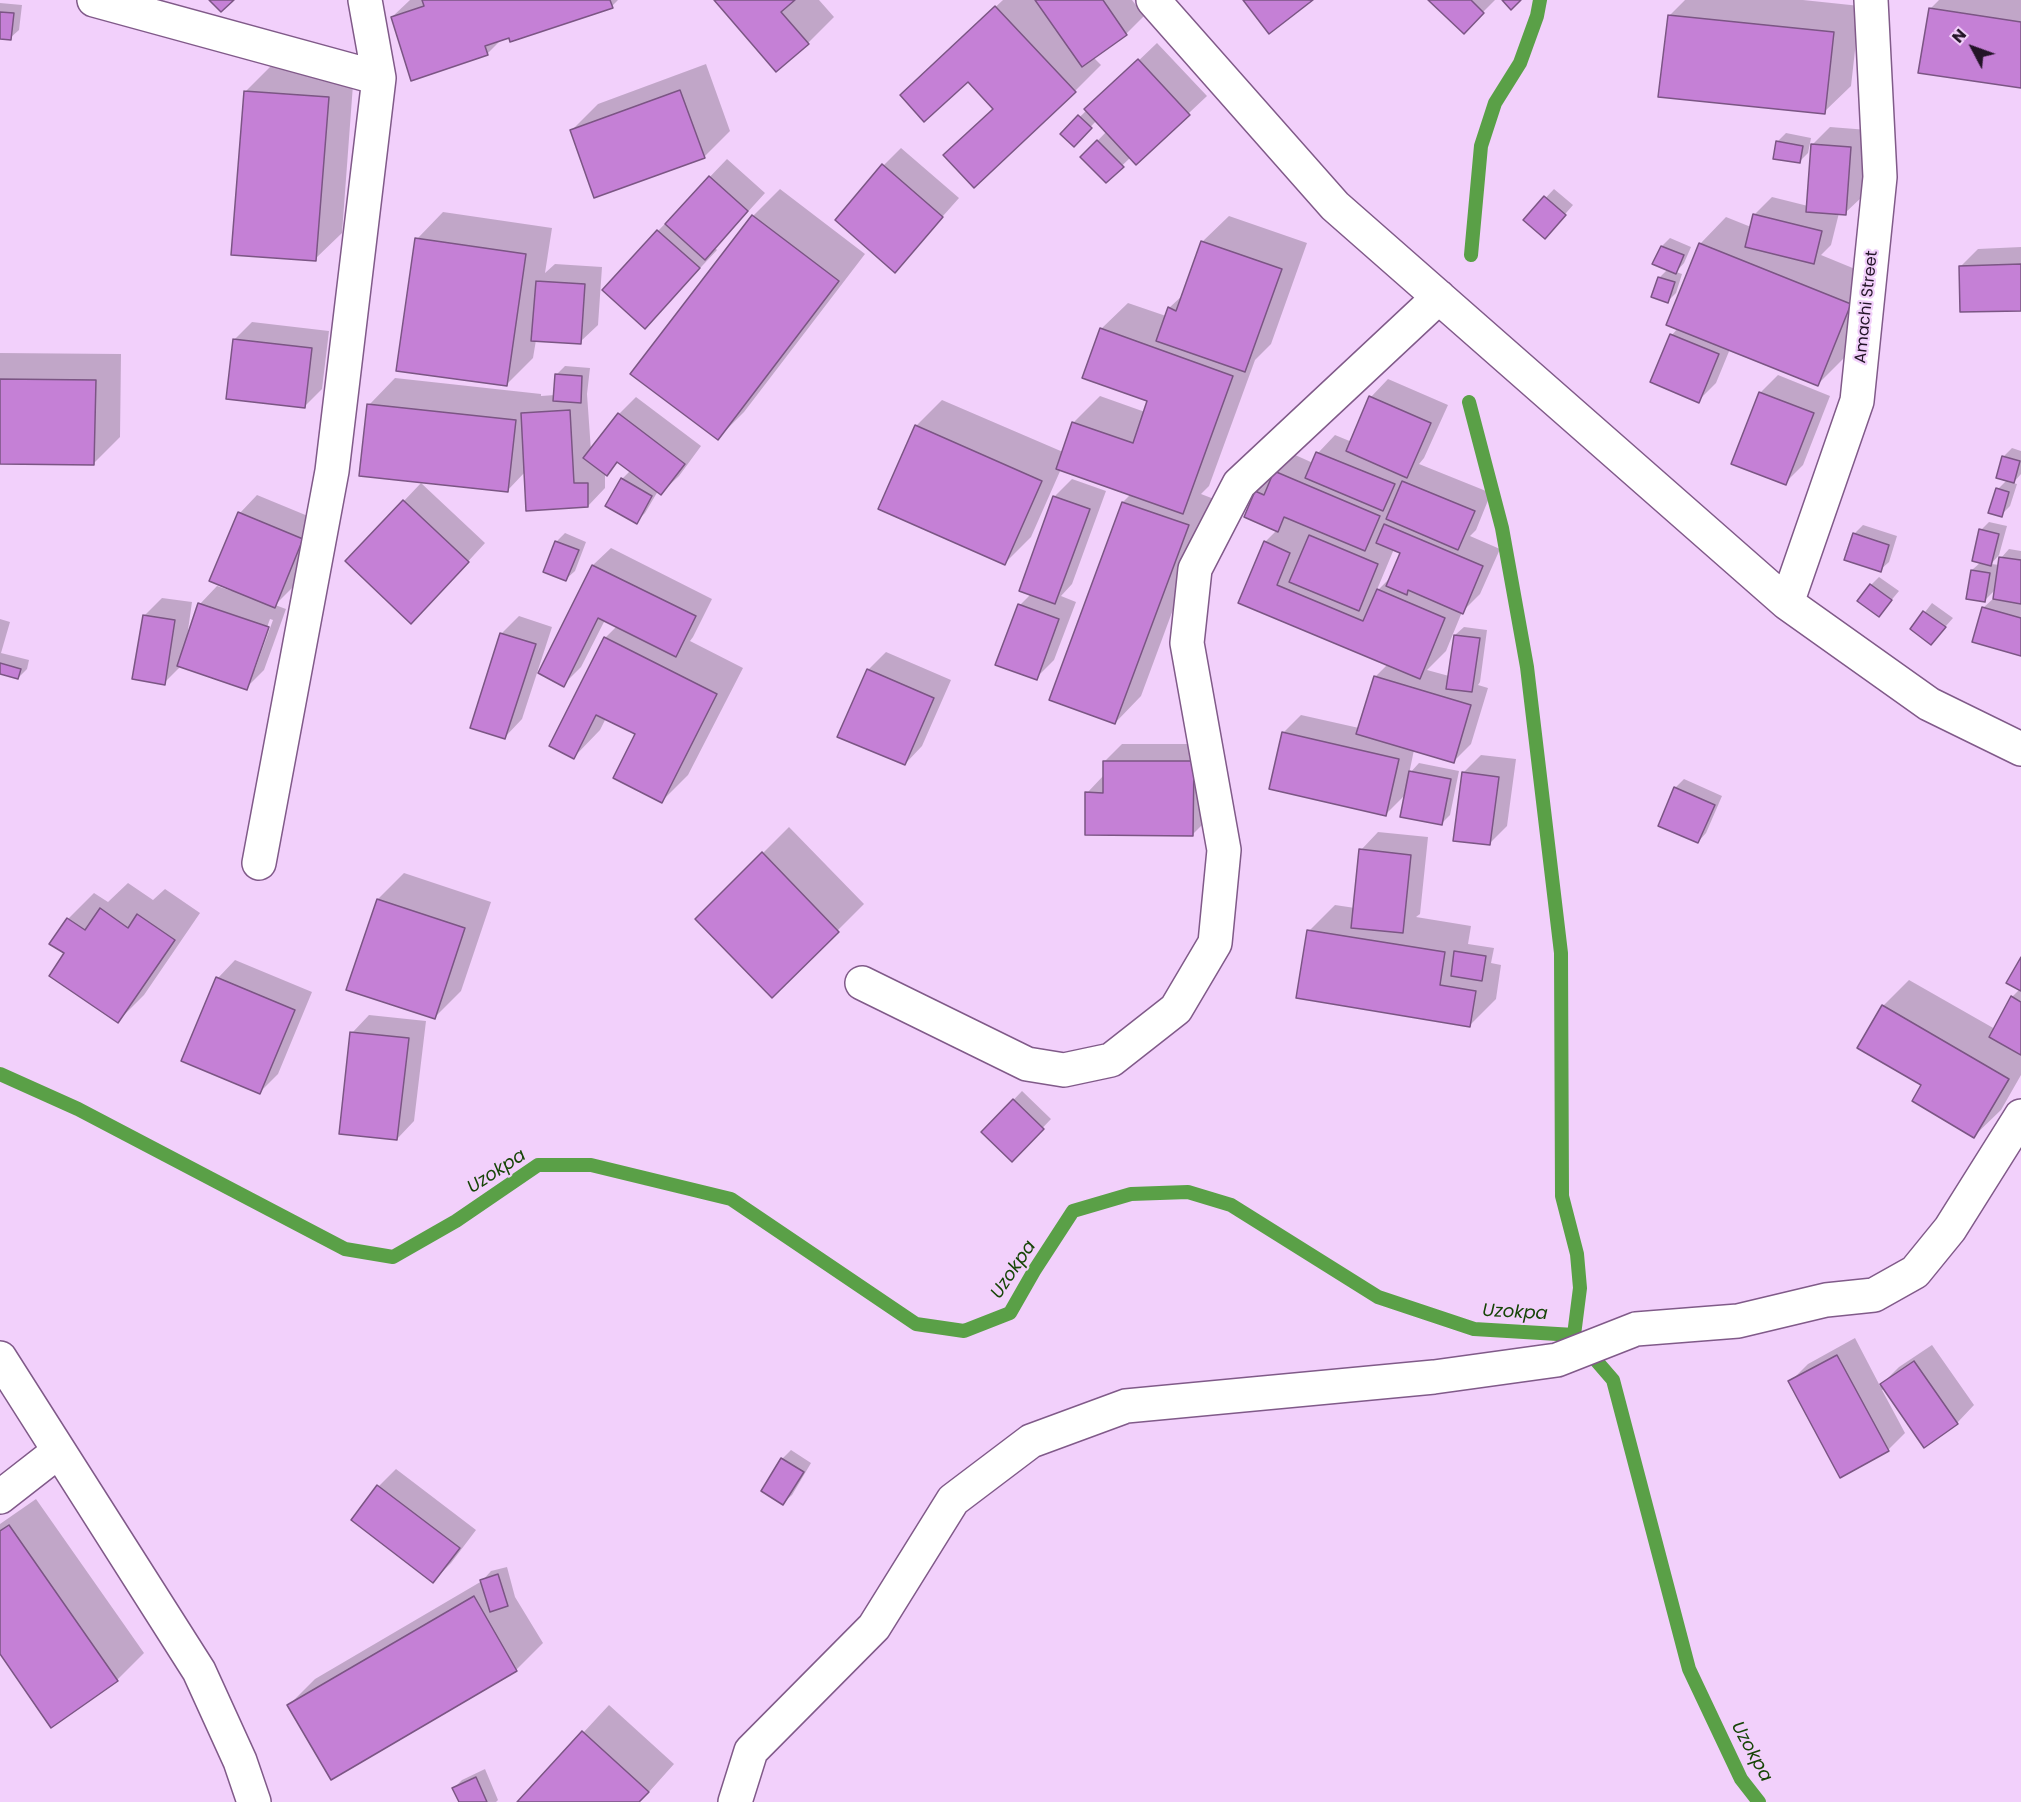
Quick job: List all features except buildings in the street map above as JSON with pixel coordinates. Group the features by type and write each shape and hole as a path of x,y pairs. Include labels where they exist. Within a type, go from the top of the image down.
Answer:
{"street":[{"path":"94,0 379,78"},
{"path":"259,863 332,471 379,78 365,0"},
{"path":"1153,0 1335,206 1787,603 1929,704 2021,749"},
{"name":"Amachi Street","path":"1787,603 1857,401 1880,177 1872,0"},
{"path":"862,983 1026,1064 1064,1070 1111,1060 1176,1009 1215,943 1224,850 1187,643 1195,569 1239,484 1439,297"},
{"path":"735,1802 751,1751 874,1627 953,1500 1031,1441 1126,1406 1434,1377 1557,1360 1636,1329 1738,1321 1826,1300 1874,1295 1916,1272 1950,1229 2021,1116"},
{"path":"0,1358 199,1671 240,1761 254,1802"},
{"path":"0,1497 59,1451"}],"waterway":[{"path":"1471,255 1481,146 1495,103 1520,63 1537,16 1540,0"},
{"path":"1469,402 1502,528 1527,667 1561,953 1562,1196 1577,1254 1580,1288 1574,1335"},
{"name":"Uzokpa","path":"0,1074 78,1109 345,1249 393,1257 456,1221 538,1165 591,1165 731,1199 916,1324 964,1331 1010,1313 1073,1211 1131,1194 1188,1192 1231,1205 1378,1297 1474,1329 1574,1335 1613,1380 1689,1669 1741,1779 1759,1802"}]}
